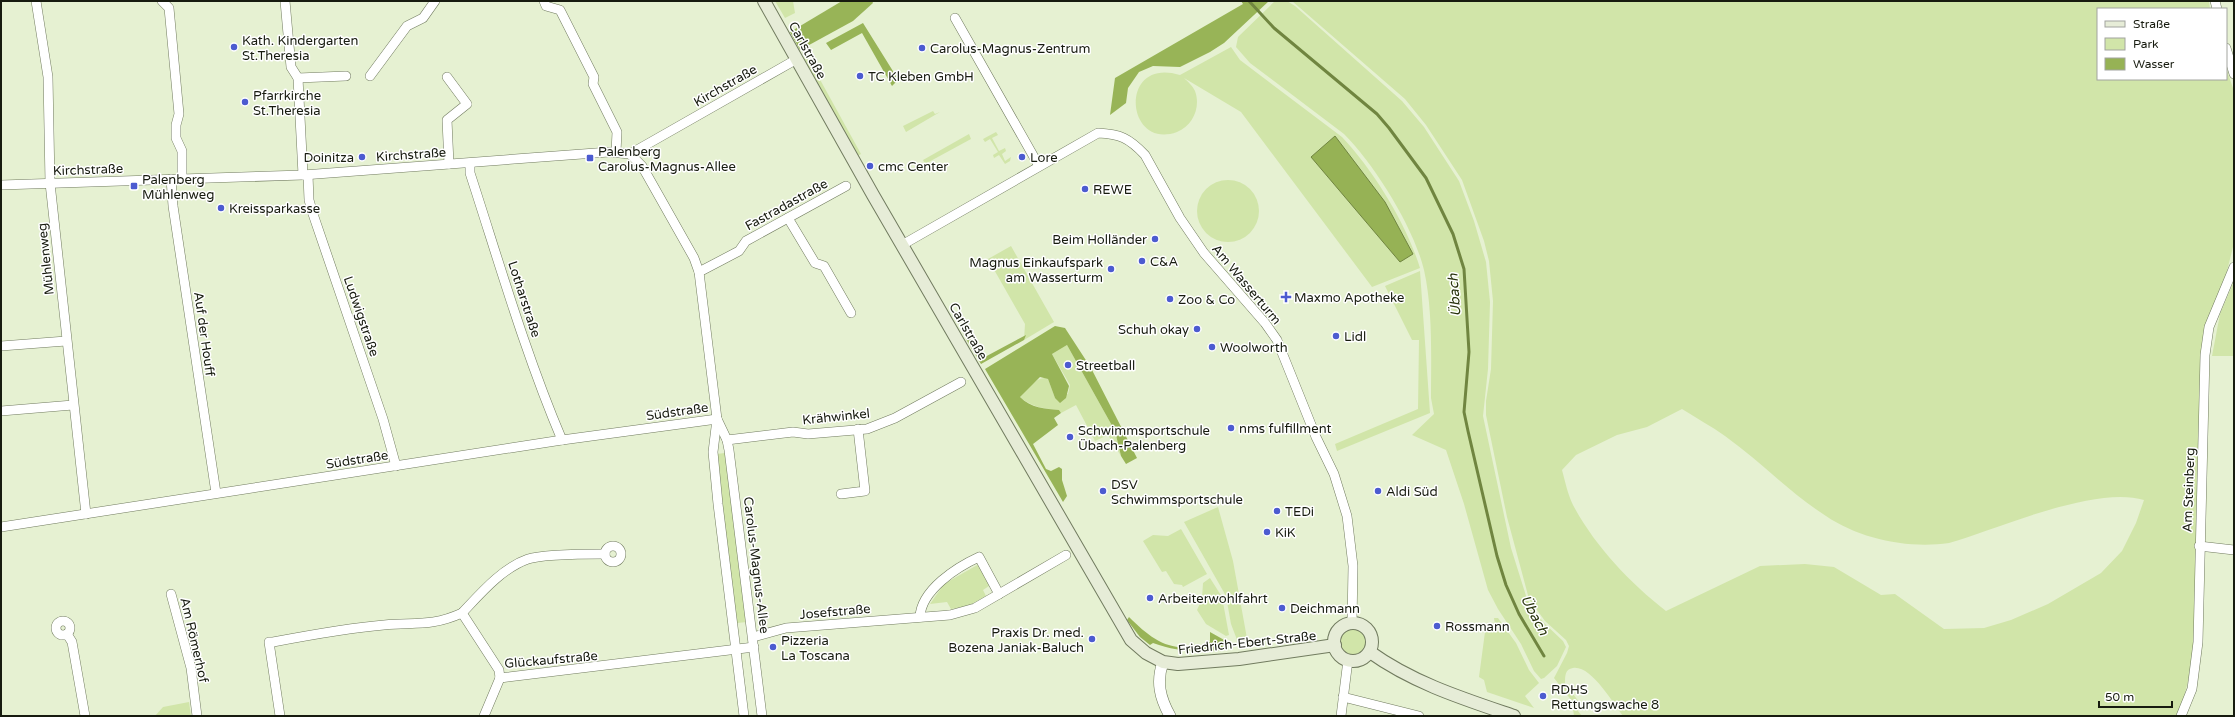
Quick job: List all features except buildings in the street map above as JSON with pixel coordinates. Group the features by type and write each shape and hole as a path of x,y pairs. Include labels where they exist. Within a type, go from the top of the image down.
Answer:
{"main road":[{"name":"Carlstraße","path":"764,1 902,245 1131,640 1146,653 1163,662"},
{"path":"1352,623 1364,627 1370,633 1372,644 1370,652 1359,660 1348,660 1340,656 1335,645 1338,631 1352,623"},
{"name":"Friedrich-Ebert-Straße","path":"1163,662 1178,664 1232,660 1335,645"},
{"path":"1370,652 1394,668 1421,682 1514,716"}],"street":[{"name":"Mühlenweg","path":"36,1 48,77 50,184 66,342 86,514"},
{"path":"162,1 169,8 180,114 176,125 176,138 182,151 182,179"},
{"name":"Ludwigstraße","path":"285,1 291,67 298,78 309,200 383,419 396,466"},
{"path":"370,76 408,26 423,18 436,1"},
{"path":"544,1 546,6 560,10 594,77 593,84 617,132 616,152"},
{"path":"955,18 1039,166"},
{"path":"2227,51 2234,74"},
{"name":"Kirchstraße","path":"1,186 306,175 616,152 630,154 797,59"},
{"path":"298,78 346,76"},
{"path":"447,76 467,104 447,120 449,164"},
{"name":"Am Wasserturm","path":"902,245 1098,133 1123,136 1145,155 1180,218 1204,253 1266,323 1277,340 1316,437 1334,474 1347,516 1353,566 1352,623"},
{"name":"Carolus-Magnus-Allee","path":"630,154 642,166 694,258 699,272 717,419 713,452 744,716"},
{"name":"Lotharstraße","path":"470,163 470,173 527,347 543,394 562,440"},
{"name":"Auf der Houff","path":"171,179 173,206 216,493"},
{"name":"Fastradastraße","path":"699,272 739,251 746,241 846,186"},
{"path":"788,218 815,263 824,266 851,313"},
{"name":"Am Steinberg","path":"2181,716 2186,707 2195,675 2198,642 2205,355 2209,327 2234,267"},
{"path":"1,346 66,342"},
{"name":"Krähwinkel","path":"728,440 793,432 808,434 867,429 895,418 961,382"},
{"path":"1,411 73,405"},
{"name":"Carolus-Magnus-Allee","path":"717,419 728,440 762,716"},
{"name":"Südstraße","path":"1,527 216,493 225,494 562,440 717,419"},
{"path":"841,494 865,491 858,429"},
{"path":"2200,546 2234,550"},
{"path":"280,716 269,642 347,629 444,621 462,613 511,567 528,559 544,556 605,554"},
{"name":"Josefstraße","path":"753,638 786,628 950,615 971,609 1066,555"},
{"path":"920,617 920,611 924,602 943,578 979,557 999,594"},
{"name":"Am Römerhof","path":"171,594 191,668 197,716"},
{"name":"Glückaufstraße","path":"462,613 499,670 500,678 754,647"},
{"path":"67,634 72,642 85,716"},
{"path":"1341,716 1348,660"},
{"path":"1163,662 1160,671 1159,692 1170,716"},
{"path":"484,716 500,678"},
{"path":"1343,697 1419,716"}],"green space":[{"path":"775,1 793,1 795,13 785,18"},
{"path":"1275,1 1287,1 1295,6 1402,101 1424,127 1459,181 1474,221 1486,262 1490,302 1488,369 1483,416 1511,548 1527,599 1543,622 1563,641 1566,647 1557,666 1544,678 1541,679 1534,671 1521,644 1498,609 1488,590 1464,504 1446,450 1412,435 1434,414 1431,398 1431,334 1429,301 1424,270 1412,235 1392,198 1368,162 1344,134 1250,63 1236,47 1238,37"},
{"path":"1292,1 2209,1 2210,8 2097,8 2097,80 2227,80 2227,71 2234,91 2234,243 2225,279 2205,327 2194,643 2188,680 2177,716 1623,716 1608,694 1594,678 1587,672 1573,668 1567,671 1565,675 1565,683 1579,702 1578,711 1582,716 1574,716 1572,701 1554,678 1569,646 1566,640 1545,621 1529,599 1507,517 1486,415 1486,401 1491,369 1493,301 1489,261 1484,241 1462,180 1426,125 1405,99","holes":["1682,409 1725,436 1813,507 1839,524 1869,536 1901,543 1917,545 1949,543 2019,519 2074,503 2100,498 2124,497 2144,500 2136,523 2122,551 2101,573 2048,604 2011,620 1984,628 1944,629 1895,594 1881,595 1834,567 1805,564 1760,566 1666,611 1626,576 1602,549 1573,505 1562,470 1576,455 1617,435 1647,427"]},
{"path":"1231,47 1240,60 1342,137 1366,165 1398,216 1420,268 1372,287 1241,112 1184,78 1193,87 1197,97 1196,109 1191,121 1183,129 1177,132 1160,134 1147,128 1139,117 1136,104 1138,90 1146,79 1160,73 1180,75"},
{"path":"807,56 861,154 857,156 822,96 804,58"},
{"path":"933,111 935,114 940,112 906,132 903,126"},
{"path":"996,132 998,135 992,138 999,151 1005,148 1006,151 1002,154 1005,161 1011,157 1010,161 1005,164 999,155 994,158 993,155 998,152 990,139 985,142 983,139"},
{"path":"969,134 971,139 925,164 923,160"},
{"path":"1228,180 1240,183 1250,189 1256,199 1259,211 1256,223 1250,233 1240,239 1228,242 1216,239 1206,233 1200,223 1197,211 1200,199 1206,189 1216,183"},
{"path":"1011,246 1054,322 1024,340 1025,324 988,259"},
{"path":"1420,271 1430,413 1337,451 1335,444 1418,409 1419,340 1412,340 1385,286"},
{"path":"2234,281 2234,356 2212,356 2220,314"},
{"path":"1067,345 1115,431 1121,456 1108,435 1095,441 1076,405 1061,413 1059,410 1033,405 1020,397 1033,384 1044,378 1048,379 1055,398 1068,394 1070,385 1052,354"},
{"path":"725,453 747,622 737,623 716,454"},
{"path":"1218,507 1233,561 1248,644 1239,645 1231,624 1226,596 1184,522"},
{"path":"1181,529 1207,574 1183,587 1182,585 1174,584 1166,571 1162,572 1143,541 1153,535 1168,536"},
{"path":"979,564 992,584 983,590 986,596 968,606 951,609 947,602 930,604 944,584"},
{"path":"1210,578 1222,597 1229,635 1226,636 1206,624 1197,610 1202,599 1203,583"},
{"path":"1494,618 1498,618 1516,643 1529,670 1539,683 1525,696 1534,708 1487,692 1484,680 1479,677 1485,632 1495,625"},
{"path":"1353,627 1363,632 1368,642 1363,652 1353,657 1343,652 1338,642 1343,632"},
{"path":"189,702 191,716 155,716 163,707"}],"shaded area":[{"path":"842,1 872,1 873,3 853,21 800,50 790,32"},
{"path":"1241,1 1269,1 1224,43 1210,52 1180,67 1153,66 1139,72 1128,88 1126,103 1110,115 1115,78 1243,4"},
{"path":"863,23 896,76 896,82 892,86 862,33 831,50 826,43"},
{"path":"1055,326 1065,328 1091,368 1137,458 1126,464 1121,456 1115,431 1067,345 1052,354 1069,386 1066,398 1060,403 1055,398 1048,379 1040,377 1020,397 1033,406 1059,410 1061,413 1054,418 1058,425 1033,444 1046,469 1051,471 1059,467 1062,469 1062,480 1067,496 1063,502 985,369"},
{"path":"1026,335 1024,340 981,364 966,339 970,338 983,358"},
{"path":"1129,617 1138,626 1156,639 1175,647 1197,646 1210,642 1210,632 1226,641 1221,650 1212,651 1179,650 1153,643 1150,645 1140,637 1127,620"}],"water":[{"path":"1335,136 1385,202 1413,254 1400,262 1311,157"}],"waterway":[{"name":"Übach","path":"1249,1 1274,28 1377,114 1426,178 1453,234 1464,269 1469,352 1464,412 1468,431 1497,556 1506,585 1519,614 1544,656"}],"place":[{"name":"Kath. Kindergarten St.Theresia","path":"234,47"},
{"name":"Carolus-Magnus-Zentrum","path":"922,48"},
{"name":"TC Kleben GmbH","path":"860,76"},
{"name":"Pfarrkirche St.Theresia","path":"245,102"},
{"name":"Doinitza","path":"362,157"},
{"name":"Lore","path":"1022,157"},
{"name":"Palenberg Carolus-Magnus-Allee","path":"590,158"},
{"name":"cmc Center","path":"870,166"},
{"name":"Palenberg Mühlenweg","path":"134,186"},
{"name":"REWE","path":"1085,189"},
{"name":"Kreissparkasse","path":"221,208"},
{"name":"Beim Holländer","path":"1155,239"},
{"name":"C&A","path":"1142,261"},
{"name":"Magnus Einkaufspark am Wasserturm","path":"1111,269"},
{"name":"Maxmo Apotheke","path":"1286,297"},
{"name":"Zoo & Co","path":"1170,299"},
{"name":"Schuh okay","path":"1197,329"},
{"name":"Lidl","path":"1336,336"},
{"name":"Woolworth","path":"1212,347"},
{"name":"Streetball","path":"1068,365"},
{"name":"nms fulfillment","path":"1231,428"},
{"name":"Schwimmsportschule Übach-Palenberg","path":"1070,437"},
{"name":"DSV Schwimmsportschule","path":"1103,491"},
{"name":"Aldi Süd","path":"1378,491"},
{"name":"TEDi","path":"1277,511"},
{"name":"KiK","path":"1267,532"},
{"name":"Arbeiterwohlfahrt","path":"1150,598"},
{"name":"Deichmann","path":"1282,608"},
{"name":"Rossmann","path":"1437,626"},
{"name":"Praxis Dr. med. Bozena Janiak-Baluch","path":"1092,639"},
{"name":"Pizzeria La Toscana","path":"773,647"},
{"name":"RDHS Rettungswache 8","path":"1543,696"}]}
